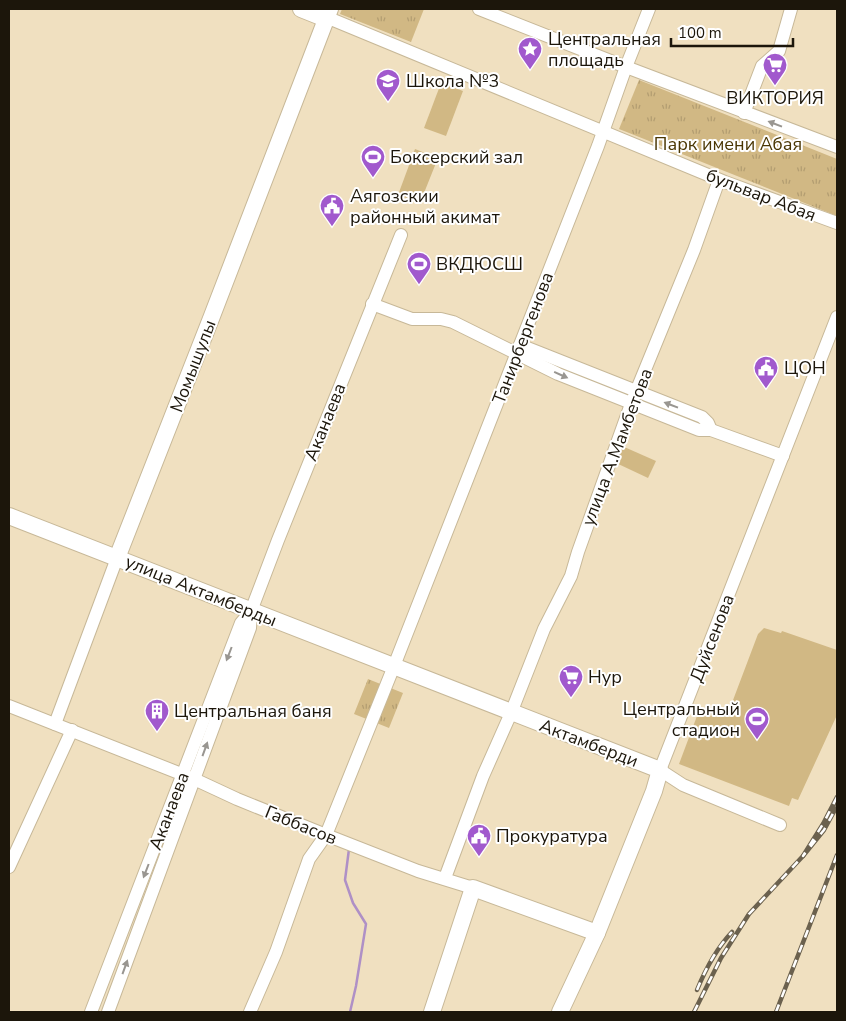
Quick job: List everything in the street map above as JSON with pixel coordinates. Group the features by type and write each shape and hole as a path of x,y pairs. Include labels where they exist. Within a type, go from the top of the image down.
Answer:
{"main road":[{"path":"301,9 327,15"},
{"name":"Момышулы","path":"118,558 327,15"},
{"name":"улица Актамберды","path":"9,516 394,666"},
{"name":"Актамберди","path":"394,666 660,770"},
{"name":"Дуйсенова","path":"560,1012 597,933 654,791 660,770"},
{"path":"432,1012 473,888"},
{"name":"Габбасов","path":"473,888 597,933"}],"street":[{"path":"479,9 626,68 837,147"},
{"name":"Танирбергенова","path":"250,1012 276,952 309,859 326,835 394,666 519,350 649,9"},
{"path":"744,113 762,66 779,51 791,9"},
{"name":"бульвар Абая","path":"327,15 719,180 837,223"},
{"name":"улица А.Мамбетова","path":"444,878 483,776 512,713 544,629 571,576 634,398 694,250 719,180"},
{"name":"Аканаева","path":"108,1012 242,623 251,611 401,234"},
{"path":"372,304 412,319 441,319 453,322 519,350 558,374 702,417 708,422 711,430 783,456"},
{"name":"Дуйсенова","path":"660,770 837,317"},
{"name":"Момышулы","path":"55,724 118,558"},
{"name":"Габбасов","path":"9,706 189,777 237,799 326,835 418,871 473,888"},
{"path":"9,867 72,730"},
{"name":"Актамберди","path":"660,770 683,785 780,825"},
{"name":"Аканаева","path":"91,1012 189,777"}],"green space":[{"path":"342,9 424,9 411,42 340,14"},
{"name":"Парк имени Абая","path":"639,80 837,159 837,216 619,129"},
{"path":"441,83 463,91 446,136 424,128"},
{"path":"415,149 438,158 420,203 398,195"},
{"path":"622,446 656,461 648,478 614,462"},
{"name":"Центральный стадион","path":"764,628 781,633 782,631 837,650 837,715 798,800 792,798 789,806 679,764 700,708 727,716 758,634"},
{"path":"368,679 403,693 389,728 354,714"}],"waterway":[{"path":"349,849 345,880 353,903 366,924 350,1012"}],"railway":[{"path":"837,797 803,856 824,830 837,806"},
{"path":"776,1012 837,855"},
{"path":"694,1012 721,958 749,914 803,856"},
{"path":"697,990 712,959 732,932"}],"place":[{"name":"Центральная площадь","path":"530,70"},
{"name":"ВИКТОРИЯ","path":"775,86"},
{"name":"Школа №3","path":"388,102"},
{"name":"Боксерский зал","path":"373,178"},
{"name":"Аягозскии районный акимат","path":"332,227"},
{"name":"ВКДЮСШ","path":"419,285"},
{"name":"ЦОН","path":"766,389"},
{"name":"Нур","path":"571,698"},
{"name":"Центральная баня","path":"157,732"},
{"name":"Центральный стадион","path":"757,740"},
{"name":"Прокуратура","path":"479,857"}]}
